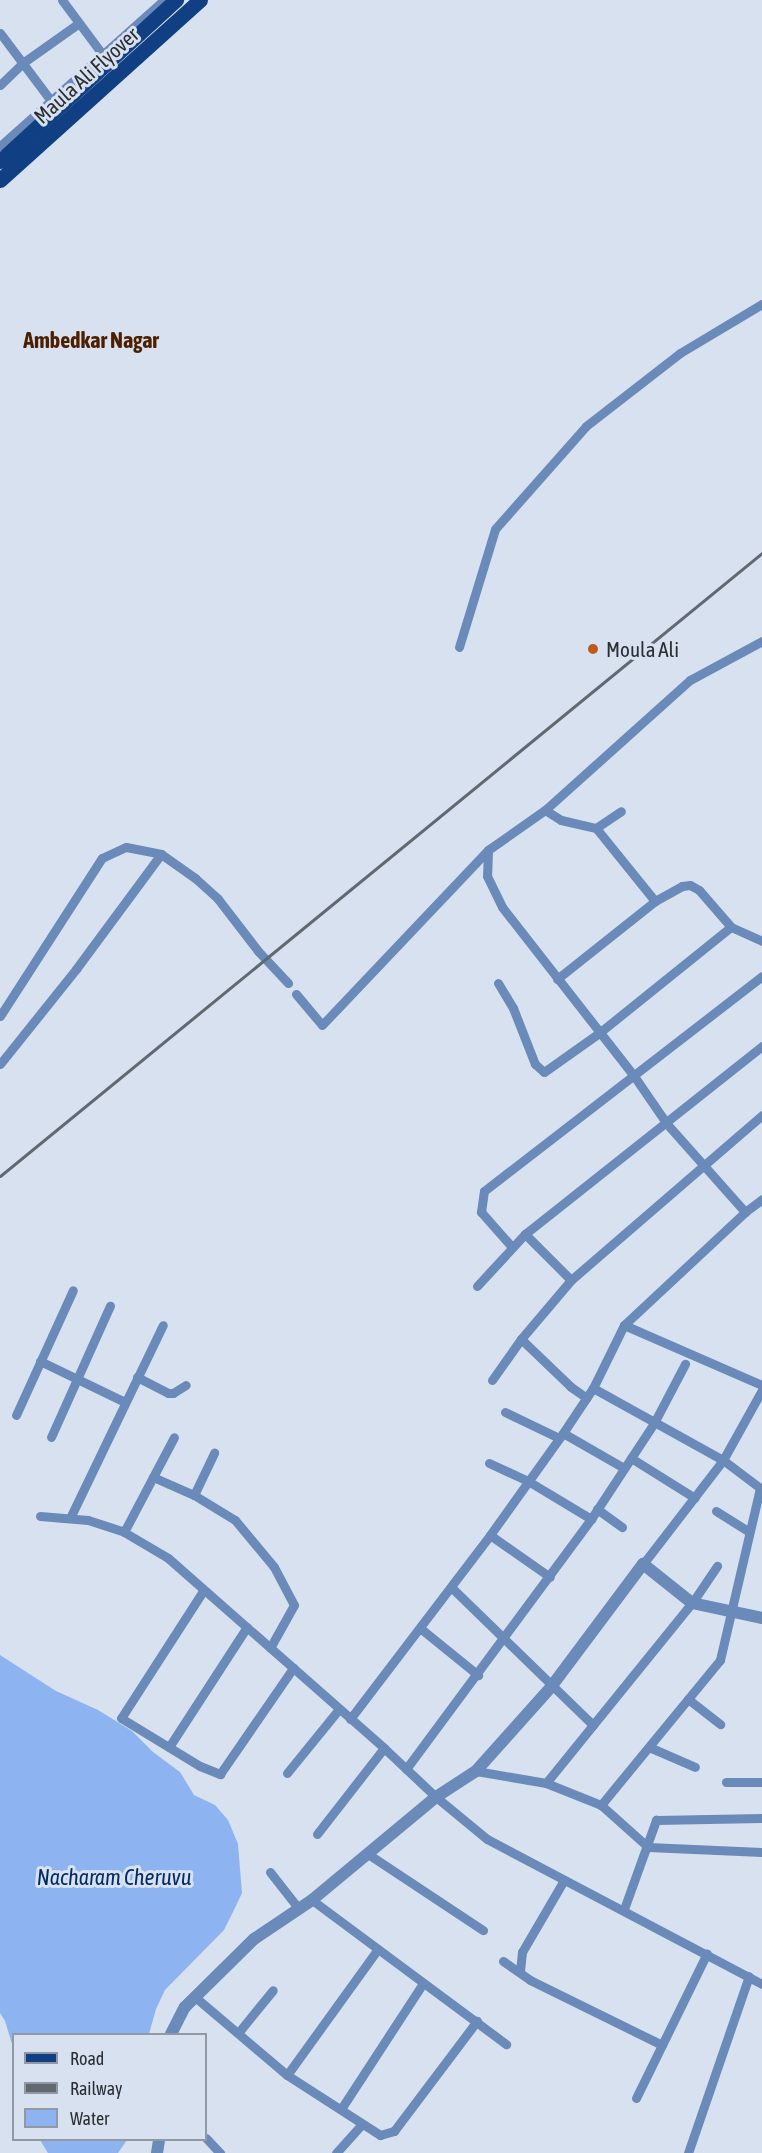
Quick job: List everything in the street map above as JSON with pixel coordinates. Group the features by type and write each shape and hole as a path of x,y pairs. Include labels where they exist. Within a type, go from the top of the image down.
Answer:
{"main road":[{"name":"Maula Ali Flyover","path":"0,161 176,0"},
{"name":"Maula Ali Flyover","path":"0,180 200,0"}],"street":[{"path":"62,0 103,55"},
{"path":"0,146 164,0"},
{"path":"0,85 24,62 79,23"},
{"path":"0,33 52,102"},
{"path":"459,647 495,529 586,426 680,353 762,304"},
{"path":"296,994 322,1025 488,850 545,810 690,680 762,641"},
{"path":"545,810 561,820 596,828 655,901"},
{"path":"596,828 621,811"},
{"path":"0,1016 102,858 126,847 161,855 218,899 258,951 288,984"},
{"path":"488,850 488,876 502,908 634,1076 667,1124 745,1212"},
{"path":"0,1064 76,969 161,855"},
{"path":"556,979 655,901 682,886 690,885 699,890 731,927 762,941"},
{"path":"498,983 513,1008 539,1071 544,1072 599,1033 731,927"},
{"path":"512,1247 481,1212 484,1191 762,976"},
{"path":"477,1286 525,1234 667,1124 762,1046"},
{"path":"492,1380 521,1340 571,1280 762,1115"},
{"path":"350,1719 490,1535 561,1436 593,1388 624,1325 745,1212 762,1199"},
{"path":"525,1234 571,1280"},
{"path":"16,1415 73,1290"},
{"path":"51,1437 110,1306"},
{"path":"624,1325 762,1385"},
{"path":"70,1518 163,1326"},
{"path":"521,1340 570,1388 586,1398"},
{"path":"40,1361 125,1402"},
{"path":"406,1769 591,1519 654,1423 685,1364"},
{"path":"137,1377 168,1393 173,1393 186,1385"},
{"path":"593,1388 723,1460 760,1488 729,1611 720,1660 601,1805"},
{"path":"172,2033 185,2007 254,1939 312,1900 436,1797 476,1771 551,1687 695,1498 723,1460 762,1390"},
{"path":"505,1412 561,1436 624,1468"},
{"path":"124,1532 174,1437"},
{"path":"194,1495 214,1453"},
{"path":"631,1458 695,1498"},
{"path":"489,1463 528,1481 591,1519"},
{"path":"153,1477 194,1495 235,1520 274,1567 294,1605 270,1648"},
{"path":"597,1509 622,1527"},
{"path":"716,1511 749,1532"},
{"path":"40,1516 88,1520 124,1532 168,1558 384,1748 436,1797 487,1839 624,1909 762,1984"},
{"path":"490,1535 550,1577"},
{"path":"643,1564 692,1603 762,1618"},
{"path":"546,1783 692,1603 717,1566"},
{"path":"451,1587 551,1687 593,1725"},
{"path":"203,1591 121,1718 220,1774 292,1668"},
{"path":"169,1747 247,1627"},
{"path":"420,1628 477,1675"},
{"path":"688,1699 720,1724"},
{"path":"286,1773 339,1709"},
{"path":"649,1747 695,1767"},
{"path":"317,1834 384,1748"},
{"path":"476,1771 546,1783 601,1805 648,1847 762,1852"},
{"path":"726,1782 762,1782"},
{"path":"624,1909 656,1820 762,1818"},
{"path":"368,1854 483,1930"},
{"path":"270,1872 299,1909"},
{"path":"520,1971 522,1952 564,1880"},
{"path":"312,1900 376,1950 506,2044"},
{"path":"287,2075 376,1950"},
{"path":"636,2098 707,1953"},
{"path":"503,1961 530,1980 662,2045"},
{"path":"688,2153 749,1976"},
{"path":"341,2109 423,1983"},
{"path":"238,2033 273,1990"},
{"path":"195,1996 287,2075 380,2135 394,2131 477,2021"},
{"path":"336,2153 362,2124"},
{"path":"207,2139 220,2153"}],"water":[{"name":"Nacharam Cheruvu","path":"0,1655 56,1691 98,1710 132,1731 153,1752 180,1772 194,1795 215,1805 228,1820 238,1844 242,1893 224,1930 165,1990 156,2009 149,2033 12,2033 12,2044 0,2013"},
{"path":"41,2141 126,2141 118,2153 48,2153"}],"railway":[{"path":"0,1176 762,553"}],"place":[{"name":"Moula Ali","path":"593,649"}],"district":[{"name":"Ambedkar Nagar","path":"91,341"}]}
